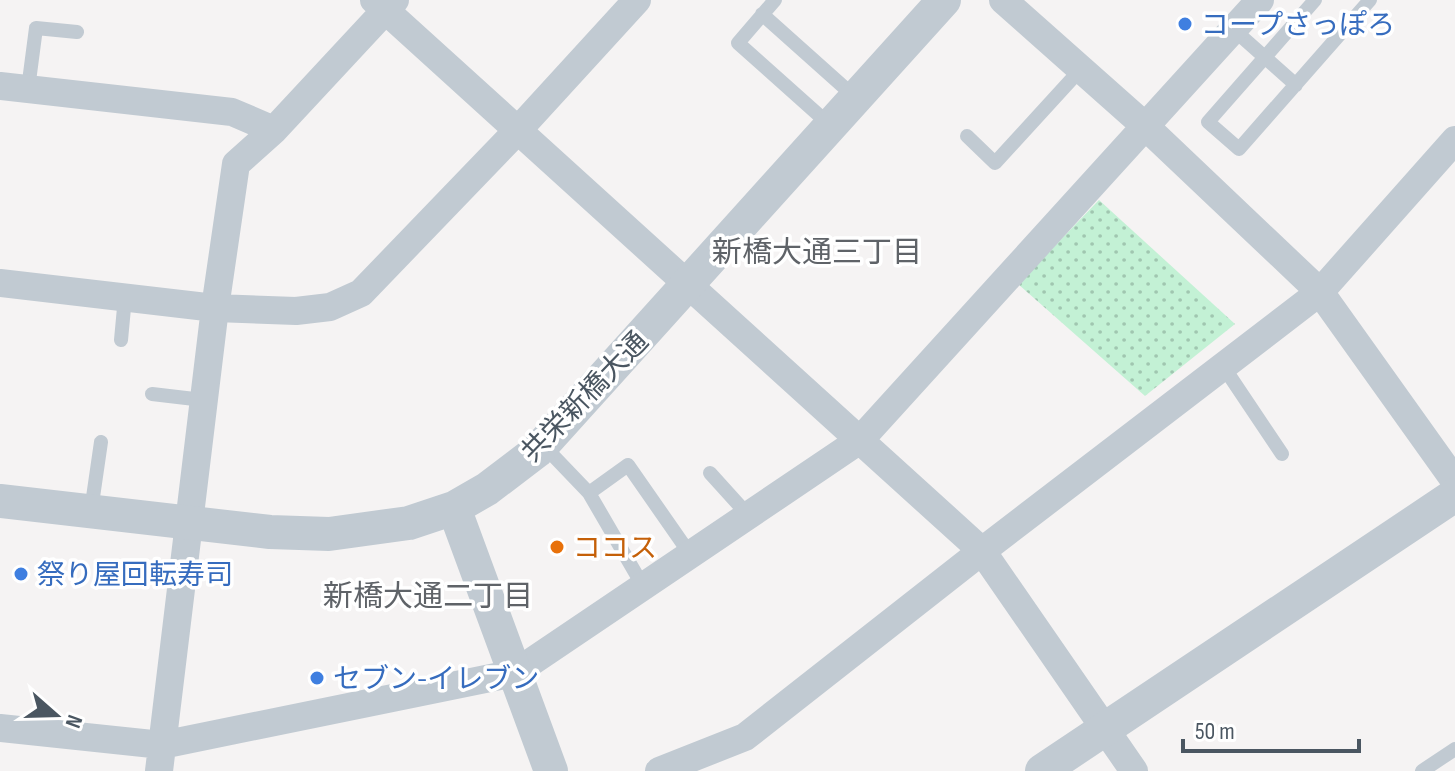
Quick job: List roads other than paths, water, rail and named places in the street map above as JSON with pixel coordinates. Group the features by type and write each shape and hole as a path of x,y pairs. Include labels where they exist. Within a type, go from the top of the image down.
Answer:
{"street":[{"path":"0,283 215,308 296,311 330,307 361,293 519,129 637,0"},
{"name":"共栄新橋大通","path":"0,501 270,532 329,534 409,523 454,508 487,489 543,444 944,0"},
{"path":"1003,0 1145,126 1320,292 1455,481"},
{"path":"0,728 161,758 515,673 860,440 1260,0"},
{"path":"161,758 203,400 236,164 274,130 385,3 688,285 982,551 1134,771"},
{"path":"14,87 232,112 274,130"},
{"path":"666,770 745,737 1320,292 1455,140"},
{"path":"1042,771 1455,495"},
{"path":"454,508 551,771"}],"lane":[{"path":"775,0 738,43 831,126"},
{"path":"1315,0 1208,122 1239,149 1370,0"},
{"path":"762,14 856,98"},
{"path":"14,87 36,28 77,32"},
{"path":"1233,29 1296,85"},
{"path":"967,136 995,163 1081,69"},
{"path":"121,340 125,297"},
{"path":"1223,366 1282,454"},
{"path":"152,394 203,400"},
{"path":"91,511 101,442"},
{"path":"543,444 589,493 643,586"},
{"path":"589,493 628,465 690,554"},
{"path":"710,473 748,515"},
{"path":"1428,769 1455,749"}],"place":[{"name":"コープさっぽろ","path":"1185,24"},
{"name":"ココス","path":"557,547"},
{"name":"祭り屋回転寿司","path":"21,574"},
{"name":"セブン-イレブン","path":"317,678"}],"district":[{"name":"新橋大通三丁目","path":"817,252"},
{"name":"新橋大通二丁目","path":"428,596"}]}
